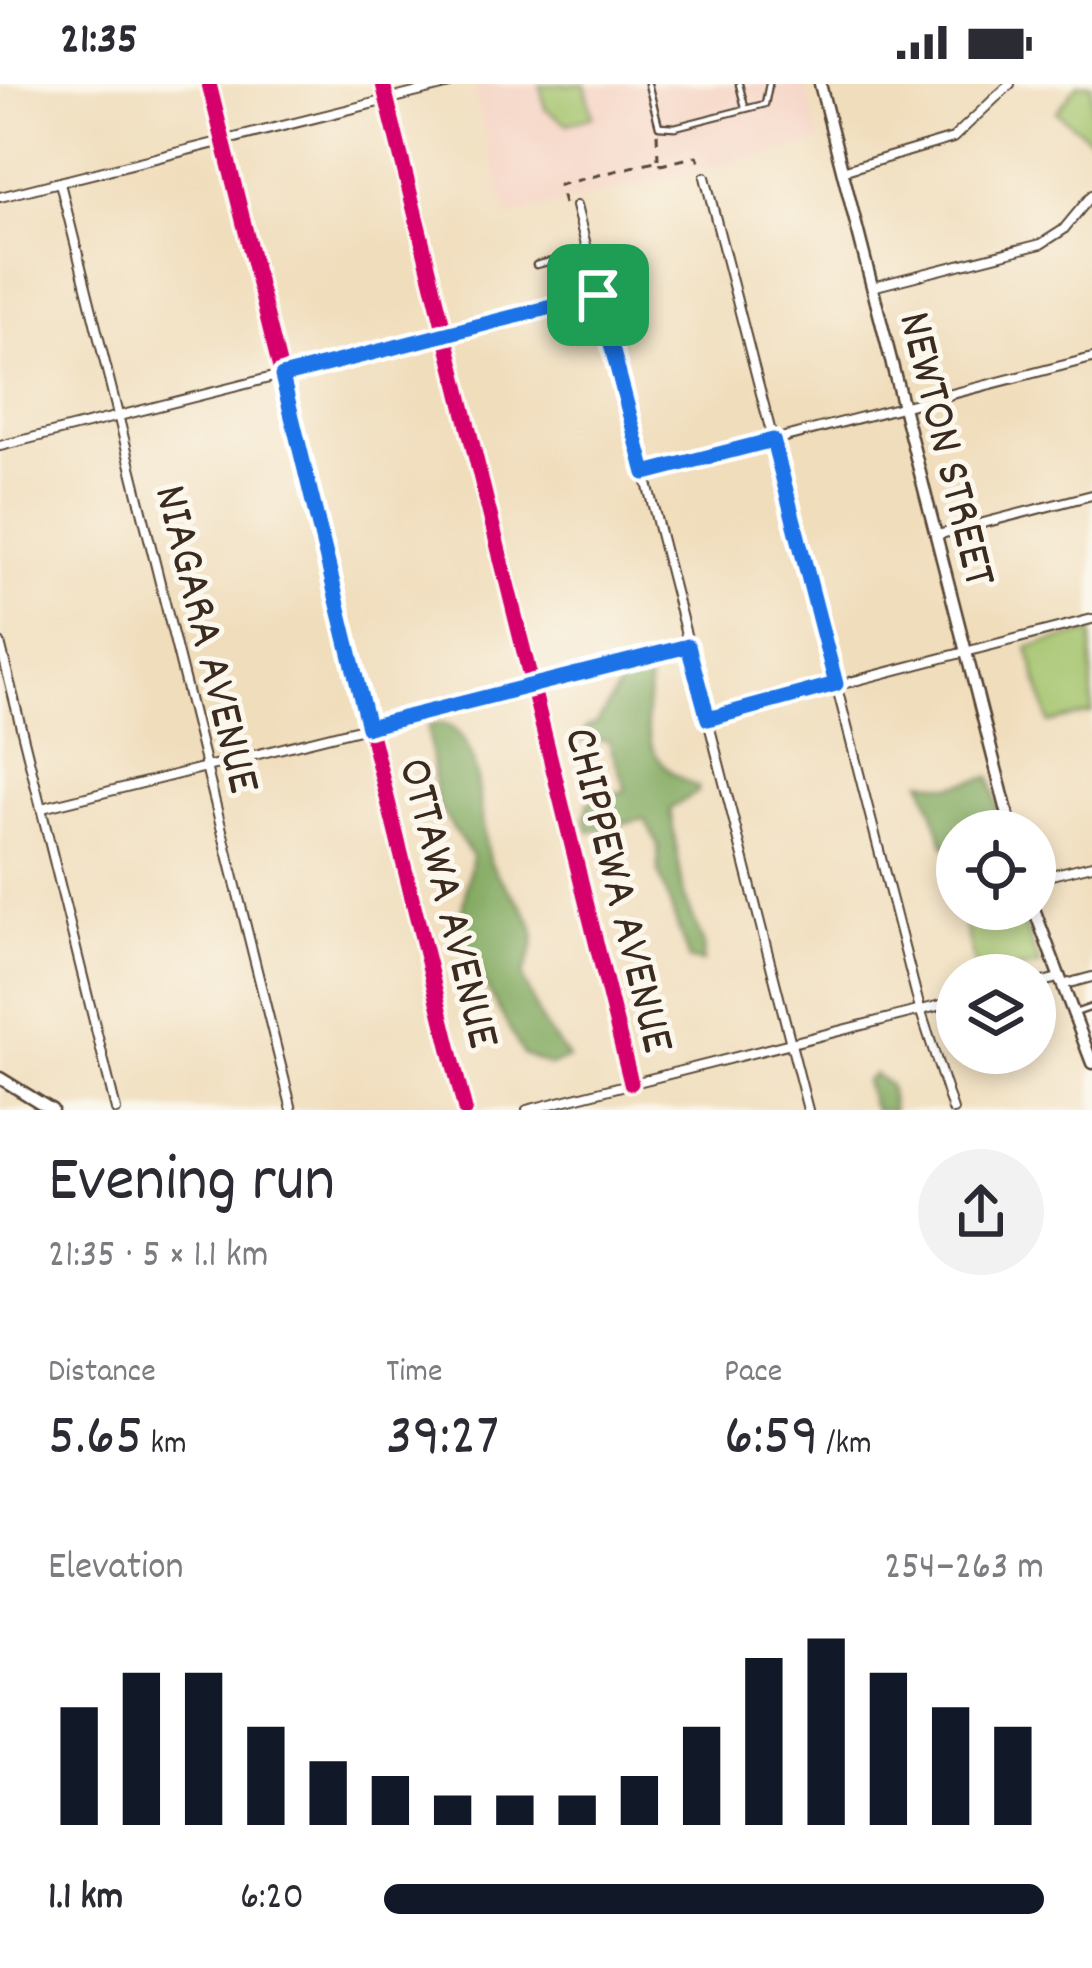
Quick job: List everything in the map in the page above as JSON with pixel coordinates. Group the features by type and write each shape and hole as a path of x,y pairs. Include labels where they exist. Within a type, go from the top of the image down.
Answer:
{"street":[{"name":"OTTAWA AVENUE","path":"209,84 465,1110"},
{"name":"CHIPPEWA AVENUE","path":"383,84 631,1083"},
{"path":"0,197 450,84"},
{"name":"NEWTON STREET","path":"820,84 1007,810"},
{"path":"842,171 952,138 1010,84"},
{"path":"705,177 920,1009 953,1110"},
{"name":"NIAGARA AVENUE","path":"60,183 292,1110"},
{"path":"872,286 1041,244 1063,230 1092,195"},
{"path":"575,206 808,1110"},
{"path":"0,446 598,295"},
{"path":"645,473 1092,358"},
{"path":"936,535 1092,495"},
{"path":"708,719 1092,619"},
{"path":"0,643 116,1110"},
{"path":"42,808 688,646"},
{"path":"1056,874 1092,865"},
{"path":"1041,930 1091,1055"},
{"path":"1056,982 1092,977"},
{"path":"527,1110 936,1006"},
{"path":"0,1078 52,1110"}],"lane":[{"path":"648,84 659,126 675,128 765,104 769,84"},
{"path":"739,84 746,109"},
{"path":"536,265 587,252"},
{"path":"1072,1013 1092,1007"}],"path":[{"path":"659,126 654,142 661,165 698,156 701,166"},
{"path":"564,204 559,185 659,160"}],"shaded area":[{"path":"472,84 805,84 820,142 507,217"}],"green space":[{"path":"585,84 593,116 568,124 545,109 540,85"},
{"path":"1078,84 1092,84 1092,140 1056,112"},
{"path":"1092,632 1092,713 1049,723 1028,647"},
{"path":"646,671 647,724 653,748 666,767 698,787 698,792 670,809 684,895 704,945 703,962 689,960 659,873 658,846 645,819 589,832 585,819 589,802 626,790 608,740 579,740 586,728 597,723 625,677"},
{"path":"443,723 457,732 473,761 492,866 531,922 534,944 522,977 542,1023 568,1058 550,1066 523,1054 466,949 461,917 472,856 437,804 428,726"},
{"path":"990,777 998,810 936,810 936,821 922,781 950,786"},
{"path":"966,930 1027,930 1036,954 972,954"},
{"path":"874,1074 889,1085 893,1110 874,1110 865,1081"}],"cycle path":[{"path":"209,84 465,1110"},
{"path":"383,84 631,1083"}],"route":[{"path":"598,295 645,473 773,440 836,684 708,719 688,646 368,727 282,376 598,295"}]}
